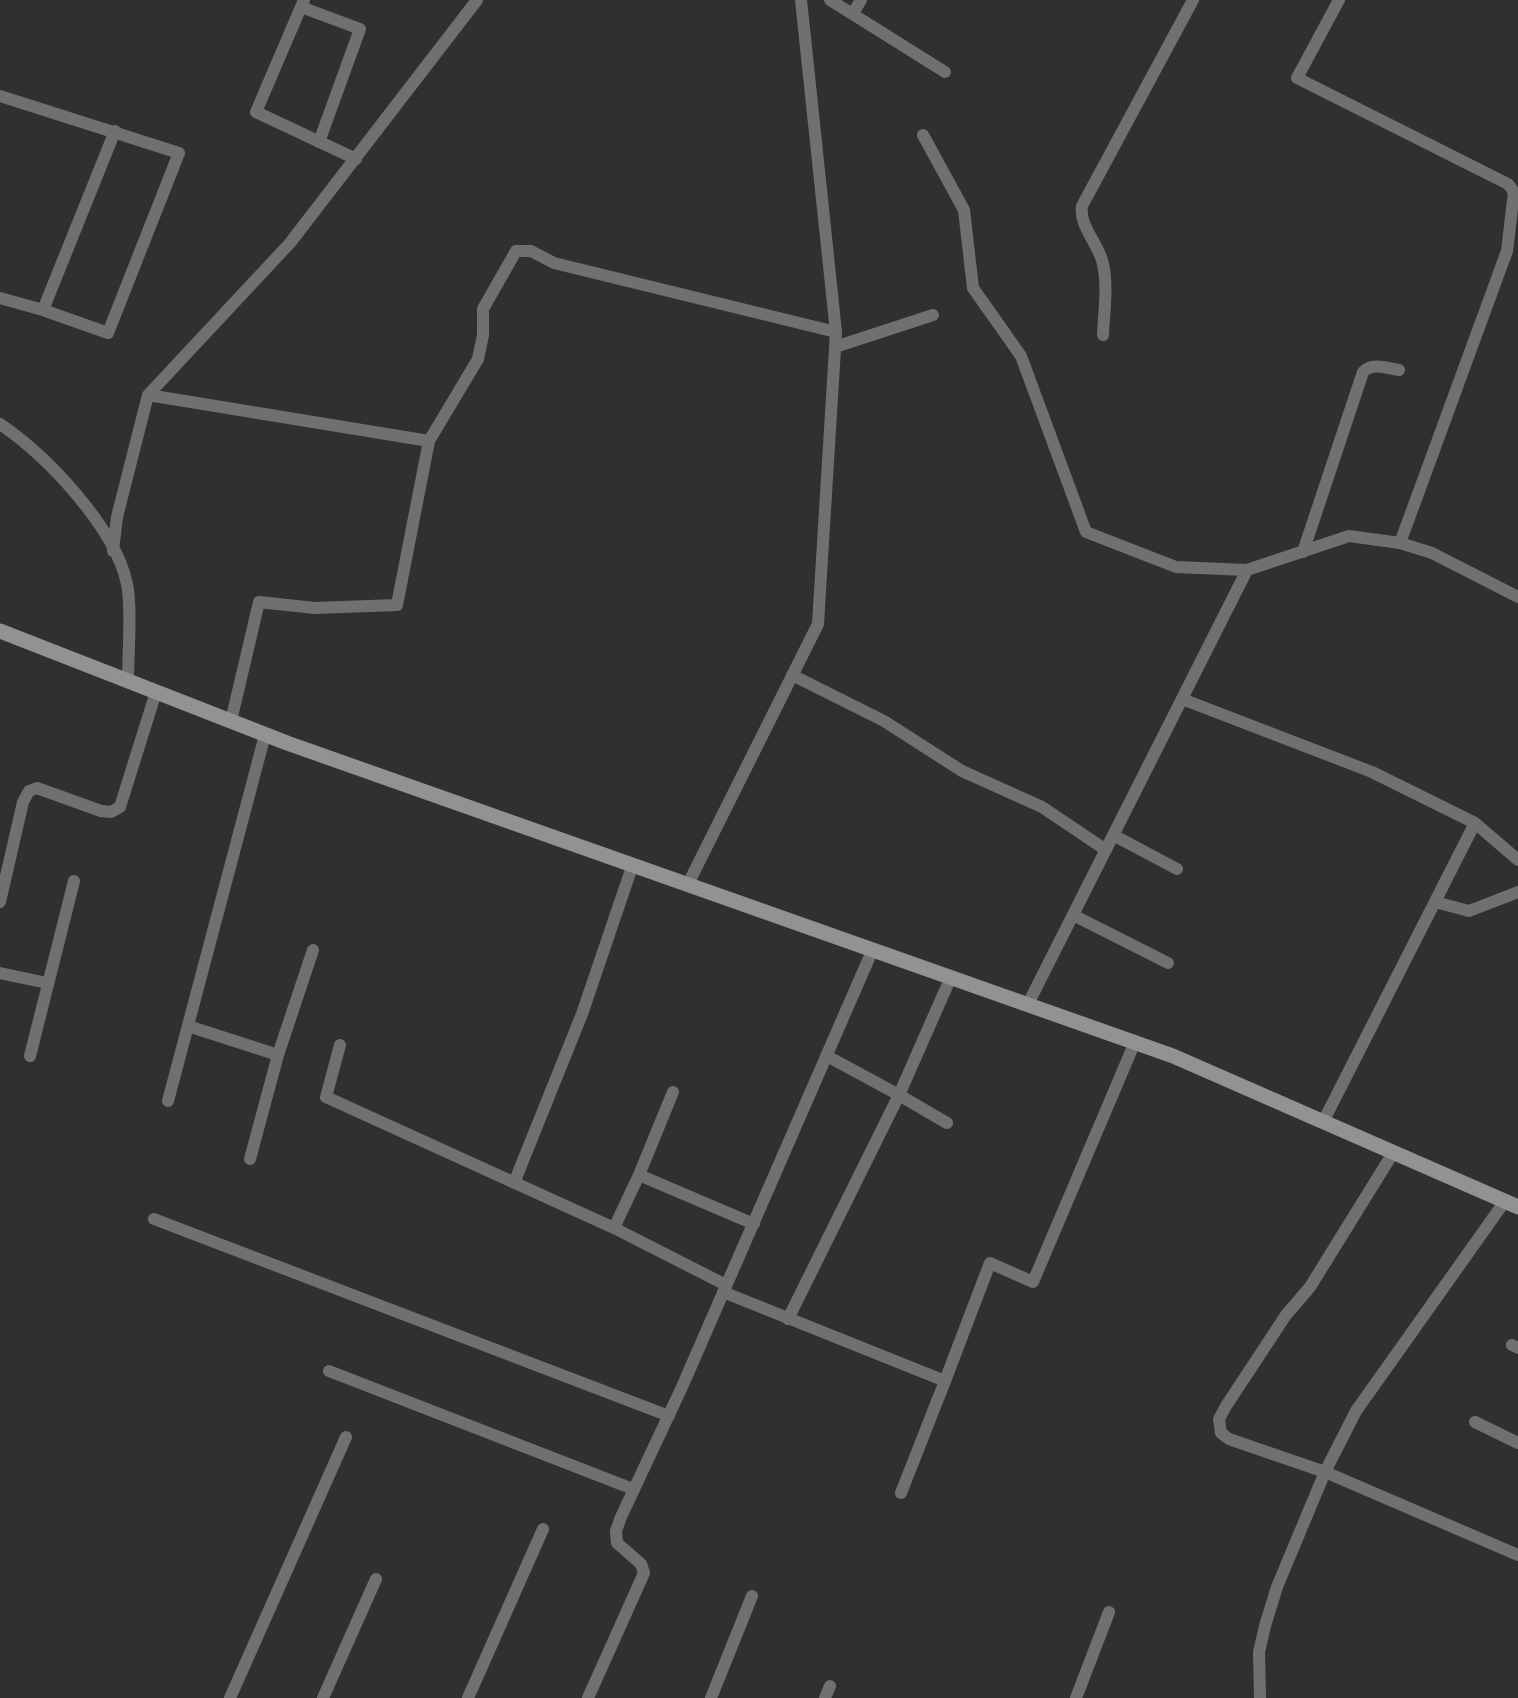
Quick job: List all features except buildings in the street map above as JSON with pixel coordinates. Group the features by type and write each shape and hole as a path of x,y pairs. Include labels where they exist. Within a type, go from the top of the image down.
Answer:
{"street":[{"path":"113,550 117,518 148,395 290,243 477,0"},
{"path":"688,884 818,624 836,332 801,0"},
{"path":"830,0 853,12 945,72"},
{"path":"853,12 861,0"},
{"path":"1102,335 1106,282 1103,262 1084,222 1082,206 1193,0"},
{"path":"1339,0 1297,78 1508,184 1514,192 1507,251 1400,543"},
{"path":"319,142 360,29 303,3 255,112 319,142 356,159"},
{"path":"0,96 116,131 179,153 108,333 43,310 0,298"},
{"path":"43,310 116,131"},
{"path":"923,135 964,210 973,288 1021,356 1086,532 1176,567 1247,570 1349,536 1400,543 1432,553 1518,597"},
{"path":"1507,251 1518,238"},
{"path":"231,721 259,602 315,608 398,605 429,441 478,359 483,335 483,309 516,251 531,251 554,263 836,332"},
{"path":"835,347 933,315"},
{"path":"1303,552 1363,372 1367,367 1376,366 1399,370"},
{"path":"148,395 429,441"},
{"path":"0,424 71,487 95,517 113,550 127,584 128,681"},
{"path":"1028,1004 1247,570"},
{"path":"0,631 265,735 1173,1056 1512,1204 1356,1411 1325,1472 1277,1587 1259,1652 1260,1698"},
{"path":"792,675 884,721 962,771 1042,807 1106,850"},
{"path":"0,902 23,802 29,791 37,788 101,811 111,812 120,807 156,692"},
{"path":"1182,699 1372,772 1475,823 1518,860"},
{"path":"168,1101 265,735"},
{"path":"1323,1122 1475,823"},
{"path":"1113,835 1178,869"},
{"path":"514,1183 582,1014 633,864"},
{"path":"30,1056 46,984 75,881"},
{"path":"1435,902 1469,911 1518,892"},
{"path":"1073,915 1168,963"},
{"path":"588,1698 644,1574 641,1564 617,1543 616,1532 633,1489 669,1416 754,1224 873,949"},
{"path":"250,1159 278,1055 313,950"},
{"path":"0,973 46,984"},
{"path":"788,1319 899,1095 951,977"},
{"path":"188,1026 278,1055"},
{"path":"901,1492 990,1263 1033,1282 1135,1042"},
{"path":"340,1045 326,1097 614,1228 788,1319 945,1381"},
{"path":"827,1056 947,1123"},
{"path":"614,1228 639,1175 673,1092"},
{"path":"1394,1153 1311,1287 1286,1315 1219,1419 1221,1433 1229,1439 1325,1472 1518,1556"},
{"path":"639,1175 754,1224"},
{"path":"154,1219 669,1416"},
{"path":"329,1371 633,1489"},
{"path":"1475,1422 1518,1443"},
{"path":"230,1698 346,1437"},
{"path":"468,1698 543,1529"},
{"path":"323,1698 376,1579"},
{"path":"711,1698 752,1596"},
{"path":"1076,1698 1109,1612"}]}
